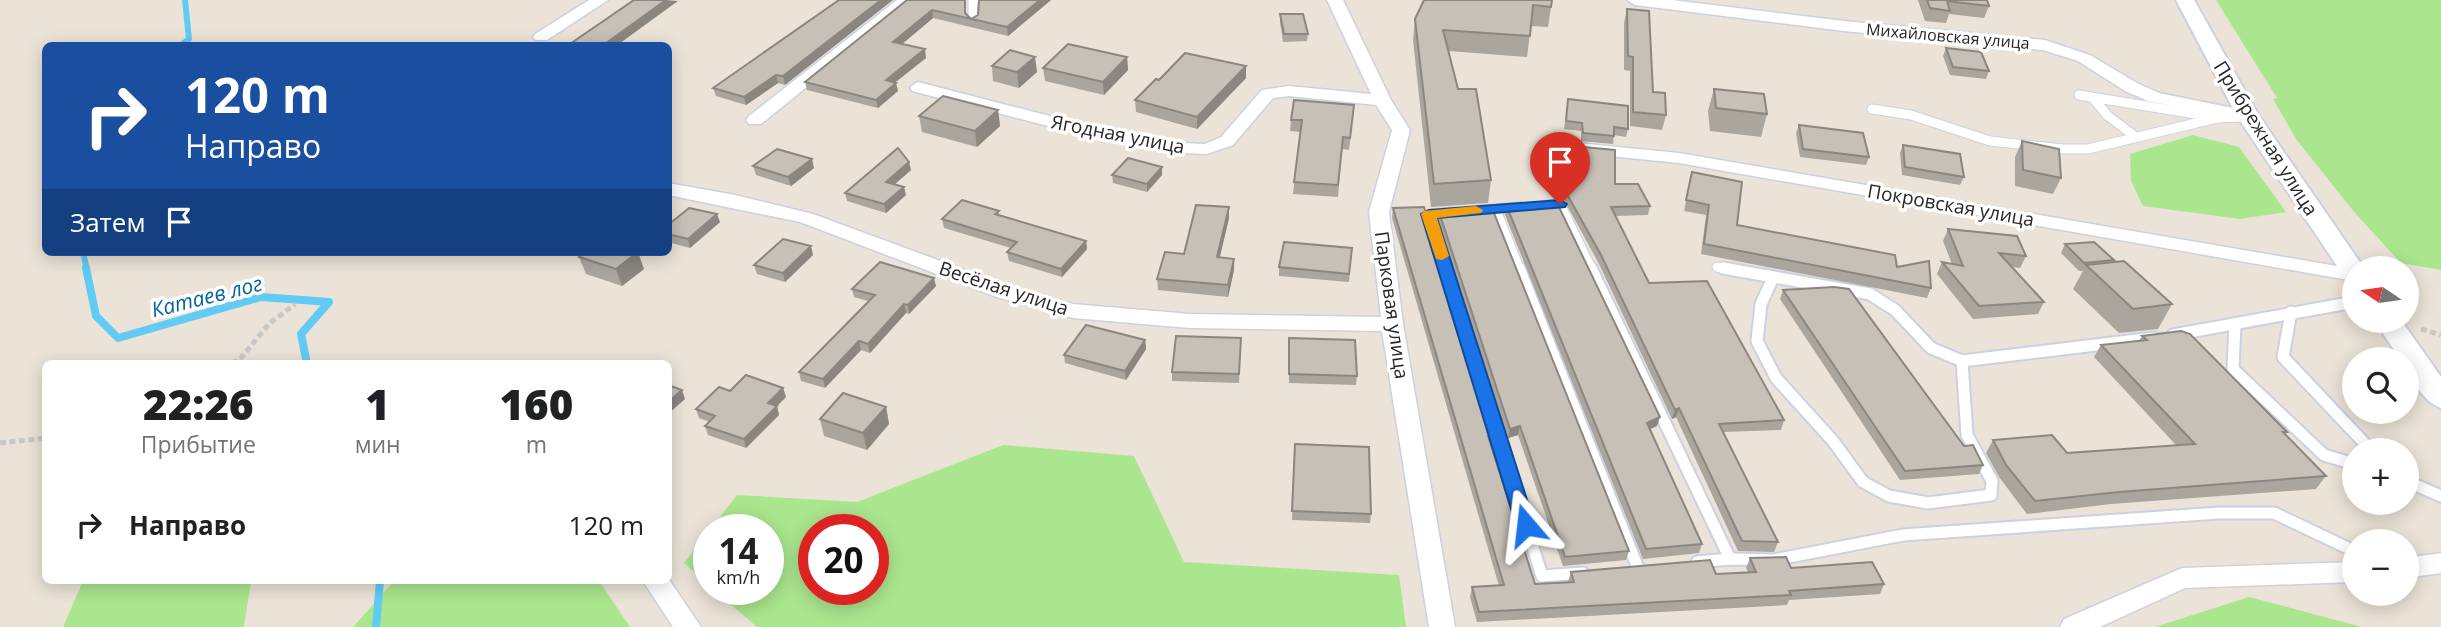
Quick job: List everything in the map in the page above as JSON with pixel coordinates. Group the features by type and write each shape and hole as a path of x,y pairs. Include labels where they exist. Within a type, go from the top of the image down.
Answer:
{"street":[{"path":"541,37 600,0"},
{"path":"755,120 906,0"},
{"name":"Парковая улица","path":"1335,0 1382,100 1401,130 1379,212 1392,324 1442,627"},
{"name":"Михайловская улица","path":"1635,0 1844,26 2045,45 2084,58 2131,87 2154,97 2248,116"},
{"name":"Прибрежная улица","path":"2185,0 2248,116 2343,256"},
{"name":"Ягодная улица","path":"918,87 1087,131 1182,148 1207,149 1227,141 1268,94 1289,91 1382,100"},
{"name":"Покровская улица","path":"1554,145 1731,167 2217,253 2342,271"},
{"name":"Весёлая улица","path":"672,190 806,218 1004,292 1073,311 1190,321 1392,324"},
{"path":"2396,333 2441,398"},
{"path":"2419,566 2441,563"},
{"path":"2073,627 2182,578 2342,572"},
{"path":"658,584 688,627"}],"lane":[{"path":"973,20 973,2 977,0"},
{"path":"2079,95 2164,107 2217,118"},
{"path":"2092,97 2108,116 2136,137"},
{"path":"1872,109 1911,115 1990,141 2063,149 2088,149 2217,118 2248,116"},
{"path":"1554,145 1565,166"},
{"path":"1597,572 1542,576 1429,214 1560,204 1730,559"},
{"path":"1494,208 1638,568"},
{"path":"1717,267 1772,280 1867,293 1888,303 1925,346 1943,357 1962,361 2175,335 2342,304"},
{"path":"1772,280 1761,304 1757,341 1776,378 1833,441 1863,482 1889,496 1928,503 1991,495 1992,481 1968,435 1962,361"},
{"path":"2291,312 2283,357 2360,438"},
{"path":"2235,324 2233,369 2324,455 2342,460"},
{"path":"2419,487 2441,496"},
{"path":"1678,564 1730,559 1774,560 1903,535 2219,513 2274,513 2342,545"}],"path":[{"path":"238,360 269,324 295,304"},
{"path":"0,443 42,438"}],"green space":[{"path":"2216,0 2441,0 2441,270 2419,266 2419,256 2395,256 2355,213 2296,139 2273,99 2277,98"},
{"path":"2193,135 2239,147 2286,212 2240,219 2143,206 2131,181 2130,154"},
{"path":"1003,445 1134,456 1184,562 1399,575 1406,627 757,627 731,605 784,605 784,514 722,514 737,495 857,502"},
{"path":"693,551 693,571 684,563"},
{"path":"82,584 251,584 244,627 63,627"},
{"path":"391,584 601,584 630,627 353,627"},
{"path":"2249,597 2362,627 2155,627"}],"building":[{"path":"634,0 666,0 608,42 573,42"},
{"path":"839,0 881,0 783,76 776,75 744,97 713,88"},
{"path":"907,0 965,0 965,13 971,19 932,10 893,42 925,49 886,80 896,83 876,100 805,82"},
{"path":"979,0 1040,0 1007,27 971,19 978,15"},
{"path":"1424,0 1552,0 1551,7 1533,5 1530,36 1443,30 1458,89 1476,89 1491,180 1434,184 1415,19"},
{"path":"1927,0 1987,0 1989,6 1947,1 1950,11 1930,8"},
{"path":"1627,9 1649,11 1653,92 1665,93 1666,115 1633,112 1633,57 1628,56"},
{"path":"1280,14 1303,14 1308,34 1284,34"},
{"path":"1068,44 1127,57 1103,82 1043,68"},
{"path":"1946,48 1981,52 1989,71 1953,67"},
{"path":"1010,50 1035,57 1017,72 992,66"},
{"path":"1185,53 1246,66 1197,117 1135,100 1156,79 1159,80"},
{"path":"1714,89 1764,94 1767,114 1716,108"},
{"path":"943,96 998,110 975,131 919,116"},
{"path":"1568,99 1628,106 1628,129 1614,127 1614,136 1583,133 1582,123 1566,121"},
{"path":"1294,100 1354,105 1350,138 1343,137 1338,185 1294,182 1302,120 1291,120"},
{"path":"1799,125 1863,133 1869,157 1803,149"},
{"path":"2022,141 2059,149 2061,178 2023,170"},
{"path":"1903,145 1960,154 1964,177 1905,167"},
{"path":"1583,147 1615,150 1615,184 1638,184 1650,206 1611,207 1649,283 1707,281 1784,420 1719,424 1778,542 1742,541 1679,408 1675,410 1601,255 1564,189 1562,164 1583,166"},
{"path":"898,148 909,162 886,182 904,187 884,204 845,193"},
{"path":"777,149 812,159 788,177 753,166"},
{"path":"1128,158 1162,167 1147,184 1112,175"},
{"path":"1692,172 1742,182 1737,225 1895,255 1897,267 1929,261 1931,288 1704,244 1709,205 1686,200"},
{"path":"962,200 999,211 995,214 1086,241 1061,269 1007,252 1017,242 942,219"},
{"path":"1557,203 1660,417 1647,423 1702,544 1646,549 1507,207"},
{"path":"1196,205 1229,207 1217,257 1234,259 1228,285 1157,279 1165,252 1184,254"},
{"path":"1424,207 1494,434 1488,436 1535,584 1574,582 1571,572 1710,560 1716,574 1756,572 1750,558 1786,557 1791,568 1872,562 1884,584 1789,591 1791,595 1479,612 1472,587 1504,585 1393,208"},
{"path":"689,208 717,214 688,239 672,235 672,222"},
{"path":"1492,208 1629,551 1565,557 1520,426 1510,429 1439,212"},
{"path":"1948,229 2017,236 2026,256 1999,253 2044,302 1979,306 1942,262 1963,266"},
{"path":"783,239 811,246 783,273 754,265"},
{"path":"1284,242 1352,248 1349,274 1279,267"},
{"path":"2094,242 2114,260 2084,263 2065,244"},
{"path":"580,256 633,256 616,269"},
{"path":"2124,261 2172,304 2133,309 2086,265"},
{"path":"880,262 934,278 908,305 904,304 868,344 859,341 823,379 799,372 875,295 852,289"},
{"path":"1834,287 1849,289 1964,446 1973,445 1983,465 1905,471 1783,290"},
{"path":"1086,325 1145,340 1125,371 1064,355"},
{"path":"2181,331 2190,334 2287,432 2283,432 2326,476 2035,501 2006,465 1993,440 2052,435 2067,453 2195,444 2101,345 2147,340 2142,336"},
{"path":"1176,336 1241,338 1239,374 1172,372"},
{"path":"1289,338 1355,340 1357,376 1289,374"},
{"path":"746,375 783,388 768,403 777,406 744,439 705,426 715,416 696,409 719,387 730,391"},
{"path":"672,386 682,390 672,399"},
{"path":"843,393 886,407 863,433 820,419"},
{"path":"1295,444 1369,447 1371,514 1292,511"}],"waterway":[{"name":"Катаев лог","path":"185,0 189,39 185,42"},
{"name":"Катаев лог","path":"84,256 87,270"},
{"name":"Катаев лог","path":"86,268 96,316 118,338 261,297 329,302 301,334 306,360"},
{"name":"Катаев лог","path":"376,627 380,584"}],"slow traffic":[{"path":"1442,256 1429,214 1476,210"}],"route":[{"path":"1526,525 1429,214 1560,204"}]}
